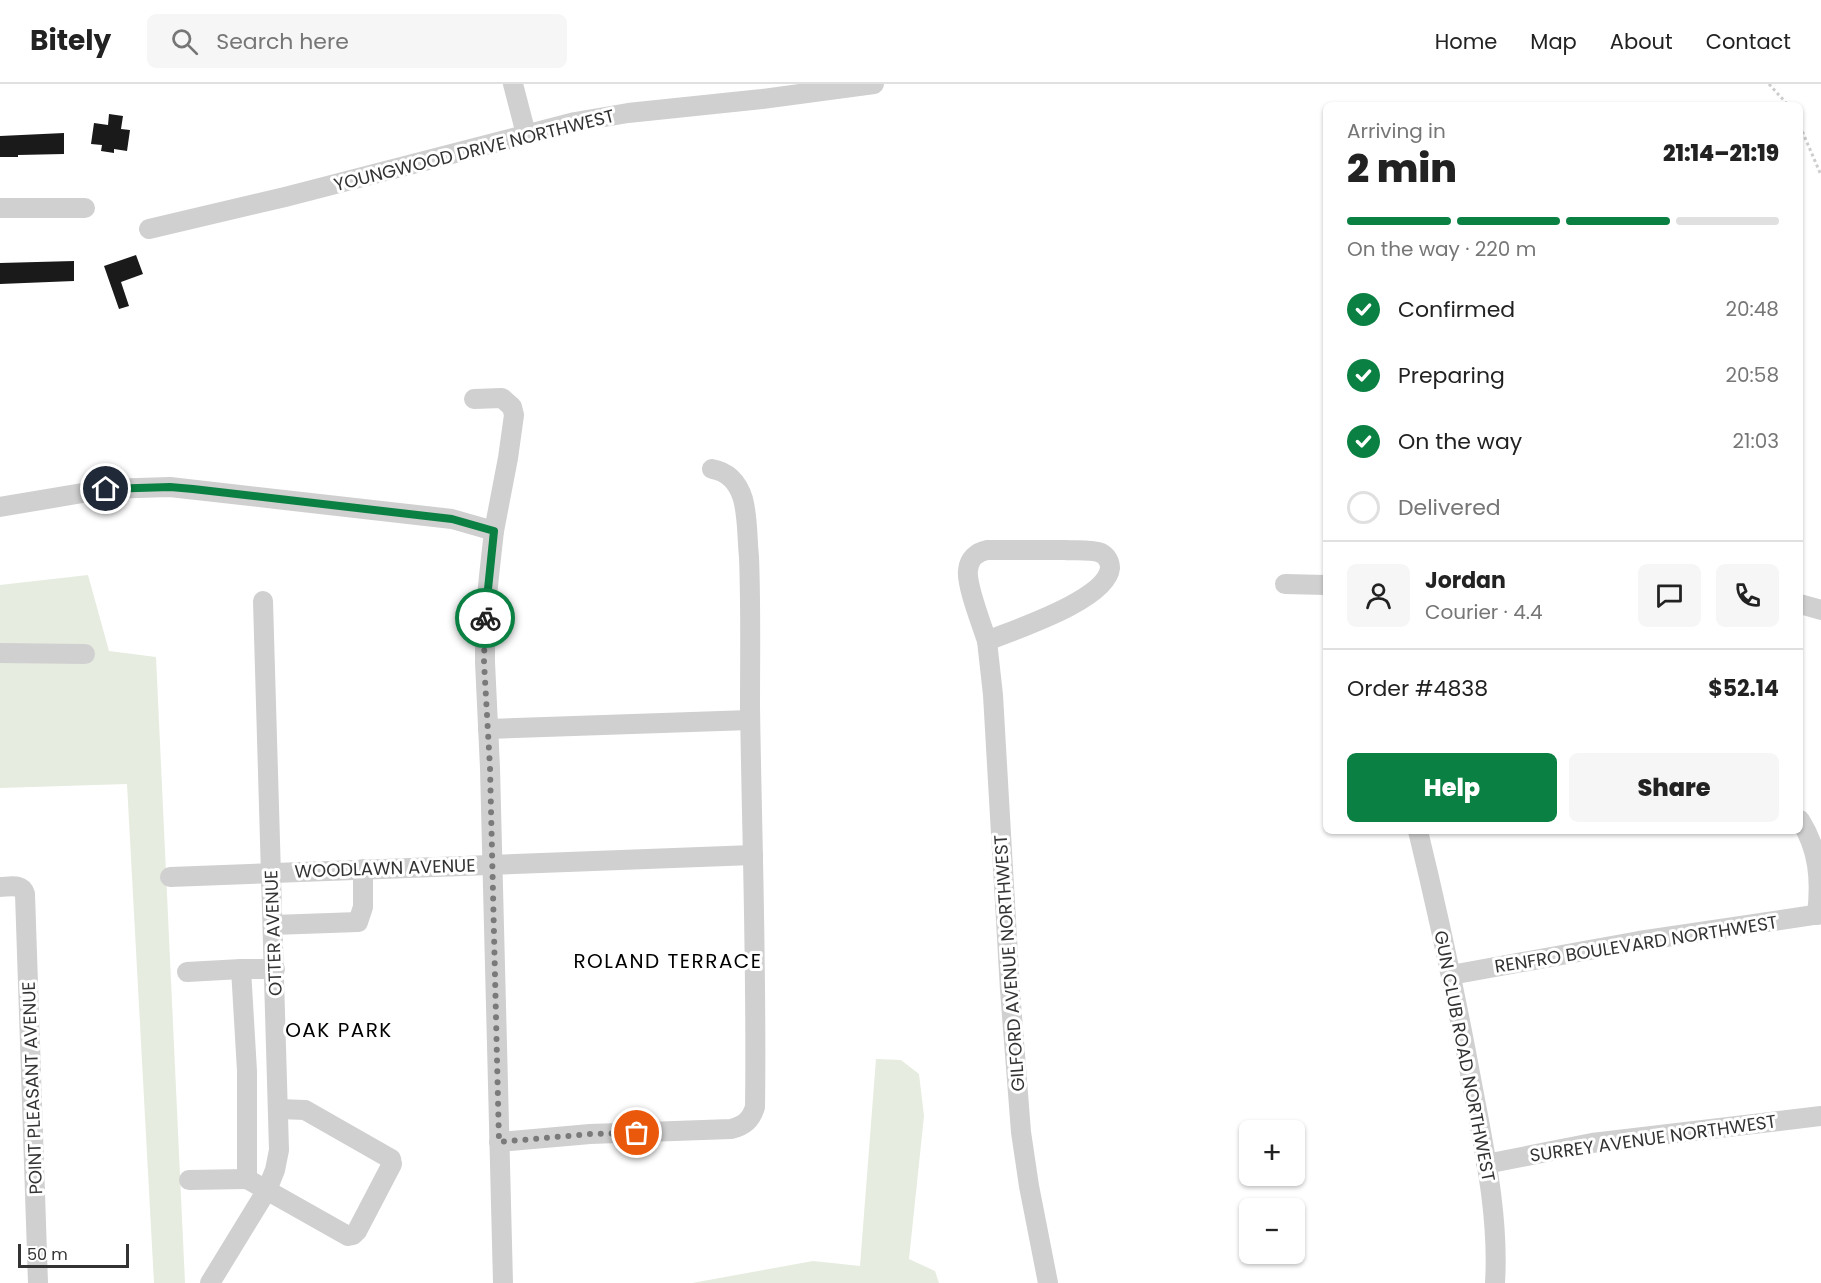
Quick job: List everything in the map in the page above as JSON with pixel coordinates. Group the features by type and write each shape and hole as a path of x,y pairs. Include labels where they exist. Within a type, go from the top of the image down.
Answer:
{"street":[{"path":"513,84 526,134"},
{"name":"YOUNGWOOD DRIVE NORTHWEST","path":"149,229 275,200 575,122 628,112 762,99 874,84"},
{"path":"0,208 86,208"},
{"path":"474,399 502,398 512,407 514,416 494,531 485,617 484,662 488,729 503,1283"},
{"path":"499,1142 590,1134 731,1129 741,1127 748,1121 755,1107 750,581 746,513 742,496 735,482 728,474 712,469"},
{"path":"0,507 106,489 170,487 452,519 494,531"},
{"name":"GILFORD AVENUE NORTHWEST","path":"987,641 1075,604 1091,593 1109,572 1110,564 1107,557 1100,552 1078,550 987,550 975,555 967,571 987,641 993,695 1010,990 1021,1132 1048,1283"},
{"path":"1285,584 1323,585"},
{"name":"OTTER AVENUE","path":"210,1283 267,1190 275,1170 279,1150 263,601"},
{"path":"1803,605 1821,610"},
{"path":"0,653 84,654"},
{"path":"488,729 750,720"},
{"path":"1803,825 1816,852 1819,915"},
{"name":"GUN CLUB ROAD NORTHWEST","path":"1419,834 1451,975 1486,1164 1495,1228 1495,1283"},
{"name":"WOODLAWN AVENUE","path":"170,877 753,855"},
{"path":"273,925 358,922 363,907 363,869"},
{"name":"POINT PLEASANT AVENUE","path":"0,887 20,886 24,889 25,894 38,1283"},
{"name":"RENFRO BOULEVARD NORTHWEST","path":"1451,975 1639,941 1819,915"},
{"path":"241,969 247,1071 247,1179"},
{"path":"187,972 275,969"},
{"path":"189,1180 247,1179 348,1236 353,1235 392,1164 391,1159 388,1155 305,1110 279,1109"},
{"name":"SURREY AVENUE NORTHWEST","path":"1486,1164 1592,1143 1821,1116"}],"path":[{"path":"1769,84 1785,102"},
{"path":"1803,133 1821,175"}],"shaded area":[{"path":"88,575 109,651 156,657 185,1283 154,1283 127,784 0,788 0,585"},
{"path":"876,1059 901,1060 919,1074 924,1116 909,1259 935,1271 939,1283 692,1283 813,1261 860,1266"}],"building":[{"path":"109,114 123,116 121,129 130,130 127,151 114,149 114,153 101,151 102,145 91,144 94,123 108,125"},
{"path":"64,133 64,154 0,157 0,136"},
{"path":"136,255 143,274 121,282 129,306 119,309 104,266"},
{"path":"74,261 74,281 0,284 0,263"}],"way so far":[{"path":"485,618 484,662 490,768 499,1142 590,1134 637,1133"}],"district":[{"name":"ROLAND TERRACE","path":"668,961"},
{"name":"OAK PARK","path":"339,1030"}],"route":[{"path":"106,489 170,487 193,489 452,519 494,531 485,618"}]}
